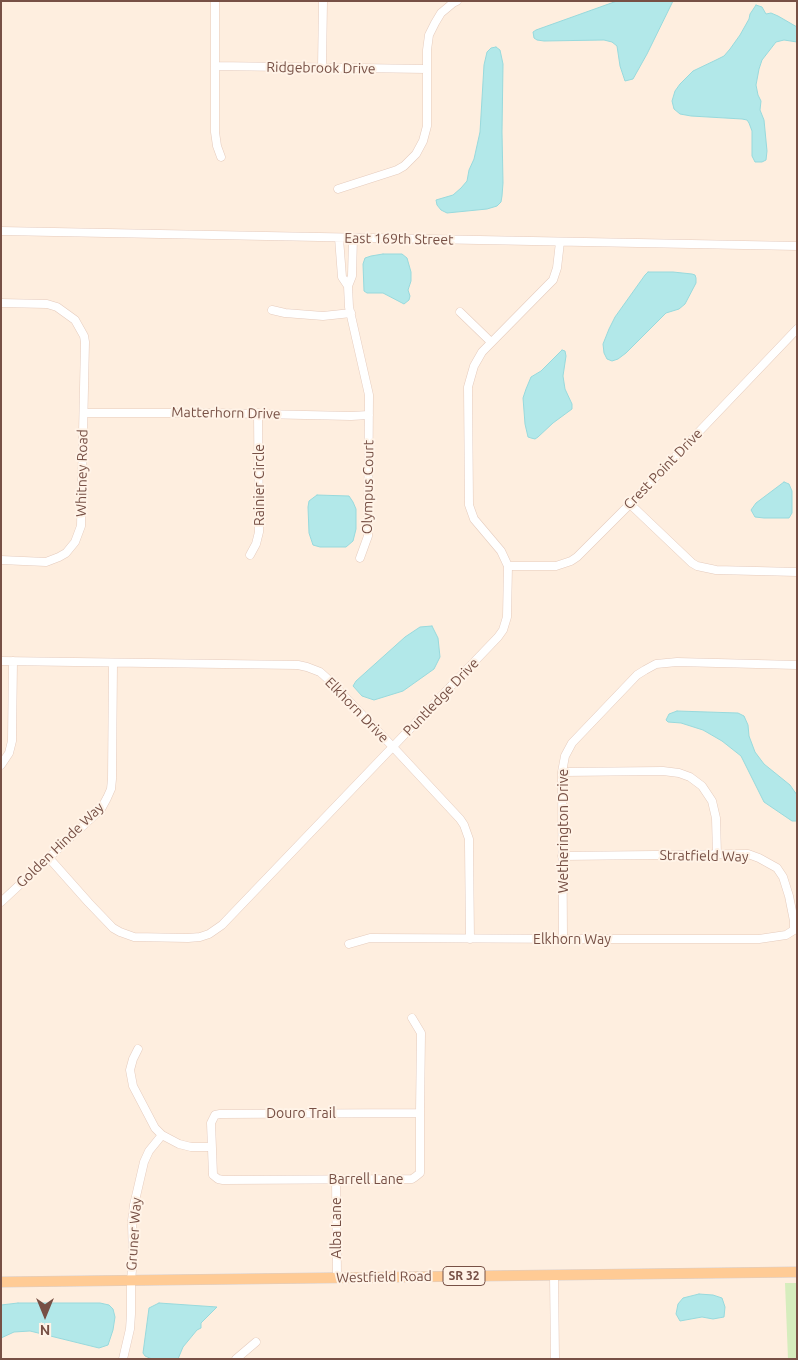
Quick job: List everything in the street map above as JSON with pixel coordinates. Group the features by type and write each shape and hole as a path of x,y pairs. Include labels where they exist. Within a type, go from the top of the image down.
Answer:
{"main road":[{"name":"Westfield Road","path":"1,1282 797,1272"}],"street":[{"path":"215,1 215,132 221,157"},
{"path":"322,1 322,68"},
{"path":"338,189 397,170 416,154 426,134 428,42 432,29 441,13 457,1"},
{"name":"Ridgebrook Drive","path":"215,66 427,69"},
{"name":"East 169th Street","path":"1,231 797,246"},
{"path":"338,238 342,277 348,286"},
{"path":"348,286 352,276 353,238"},
{"name":"Puntledge Drive","path":"49,858 113,928 120,932 134,937 188,938 210,934 222,924 498,637 503,630 507,617 508,566 502,551 474,519 470,510 468,500 468,388 474,366 482,352 553,280 557,268 560,242"},
{"name":"Olympus Court","path":"348,286 351,313 368,395 369,415 368,536 360,558"},
{"name":"Whitney Road","path":"1,303 47,304 57,307 75,320 84,336 85,342 81,526 75,542 66,553 46,562 1,560"},
{"path":"272,310 323,316 351,313"},
{"path":"460,312 492,342"},
{"name":"Crest Point Drive","path":"508,566 556,566 571,561 582,553 797,329"},
{"name":"Matterhorn Drive","path":"84,413 369,415"},
{"name":"Rainier Circle","path":"250,556 259,532 258,413"},
{"path":"630,504 696,566 716,570 797,572"},
{"name":"Elkhorn Drive","path":"1,661 286,664 307,666 325,675 460,819 467,832 469,845 470,939"},
{"path":"1,765 9,752 12,741 13,661"},
{"name":"Wetherington Drive","path":"563,939 562,772 565,756 572,743 637,675 650,667 663,663 677,662 797,665"},
{"name":"Golden Hinde Way","path":"1,902 101,809 107,798 111,789 113,663"},
{"path":"562,772 664,771 690,777 702,786 712,801 716,818 717,855"},
{"name":"Stratfield Way","path":"562,856 748,854 777,868 783,877 787,887 794,930"},
{"name":"Elkhorn Way","path":"349,944 370,938 759,938 786,935 794,930"},
{"name":"Barrell Lane","path":"211,1147 212,1172 215,1178 218,1179 415,1177 420,1173 420,1033 412,1018"},
{"path":"138,1050 130,1070 134,1086 155,1128 179,1144 191,1147 211,1147"},
{"name":"Douro Trail","path":"211,1147 211,1124 215,1116 220,1114 420,1113"},
{"name":"Gruner Way","path":"123,1359 132,1314 132,1222 134,1205 144,1162 149,1151 162,1134"},
{"name":"Alba Lane","path":"336,1178 336,1278"},
{"path":"554,1275 555,1359"},
{"path":"236,1359 256,1342"}],"green space":[{"path":"785,1283 797,1283 797,1359 788,1359"}],"water":[{"path":"617,1 673,1 633,79 625,81 620,66 617,46 612,42 604,40 544,41 534,38 533,32 536,30"},
{"path":"756,5 762,7 766,14 771,13 797,27 797,42 784,40 776,42 762,60 759,69 756,85 761,101 760,110 764,120 767,151 766,160 762,162 755,162 752,156 752,131 747,120 680,114 674,109 672,101 675,91 693,71 724,56 740,35"},
{"path":"496,47 500,50 503,64 503,183 501,202 497,206 487,209 447,213 441,210 436,200 453,195 467,181 480,132 484,65 487,52 491,48"},
{"path":"383,254 402,254 407,258 411,272 411,281 408,290 409,300 404,304 383,293 367,293 364,291 363,264 365,258"},
{"path":"648,272 692,274 695,275 696,283 685,304 679,309 666,313 618,359 612,361 607,359 603,344 609,329 615,317"},
{"path":"562,350 565,351 566,356 563,376 565,389 572,404 572,409 535,439 528,437 523,398 526,389 531,377 541,371"},
{"path":"784,482 789,484 792,491 792,513 789,518 755,517 751,510 756,503"},
{"path":"317,495 349,496 353,502 356,509 356,529 353,541 346,547 320,547 313,545 309,533 308,507 309,501"},
{"path":"432,626 438,638 440,657 434,669 403,691 374,700 362,696 353,686 356,681 405,637 420,627"},
{"path":"677,711 738,713 744,716 755,752 764,764 790,785 797,795 797,821 792,821 764,802 741,756 722,741 703,730 666,720 669,714"},
{"path":"699,1294 722,1298 725,1307 724,1317 713,1319 702,1317 680,1321 676,1314 678,1304 683,1298"},
{"path":"18,1303 100,1303 109,1305 113,1309 115,1317 108,1345 99,1348 30,1331 14,1332 1,1338 1,1305"},
{"path":"159,1303 217,1307 201,1323 201,1328 197,1330 183,1347 178,1359 152,1359 143,1353 149,1308"}]}
